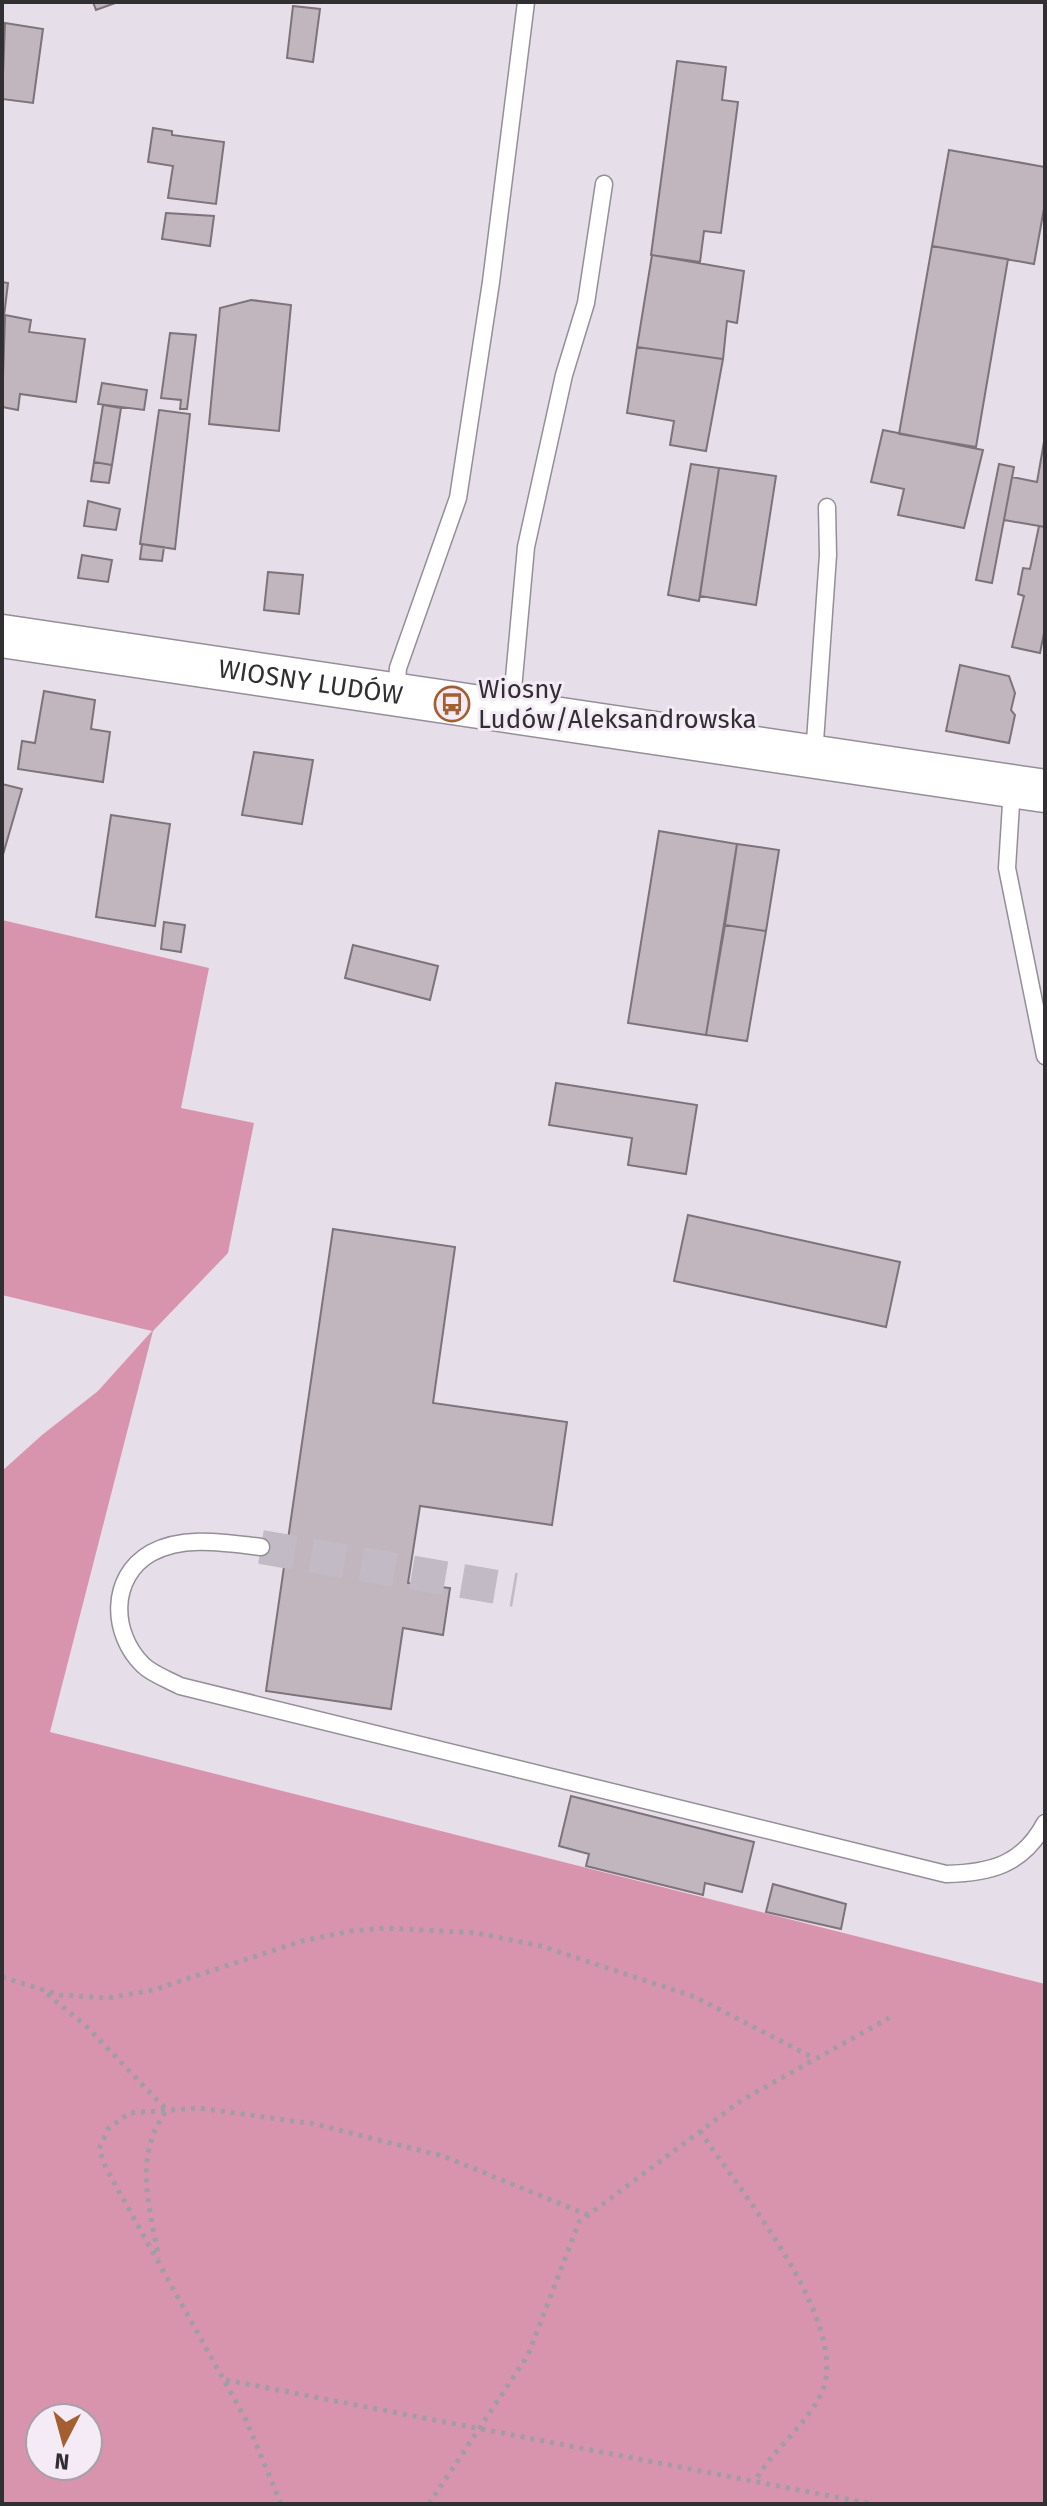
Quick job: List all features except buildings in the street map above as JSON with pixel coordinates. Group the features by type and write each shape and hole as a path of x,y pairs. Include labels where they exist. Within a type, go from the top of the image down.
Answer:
{"street":[{"name":"WIOSNY LUDÓW","path":"2,636 1029,788"}],"lane":[{"path":"396,696 398,668 458,498 491,282 526,2"},
{"path":"511,713 526,547 564,375 586,303 604,184"},
{"path":"814,758 828,555 827,507"},
{"path":"1029,788 1007,868 1045,1056"},
{"path":"261,1547 185,1542 151,1553 129,1574 118,1603 121,1635 143,1666 180,1686 946,1874 985,1873 1017,1857 1045,1823"}],"path":[{"path":"2,1977 60,1995 108,1998 153,1990 302,1941 351,1931 386,1928 477,1933 541,1946 695,1997 814,2058"},
{"path":"40,1989 85,2025 167,2110"},
{"path":"429,2504 528,2355 579,2222 742,2100 889,2018"},
{"path":"281,2504 246,2420 106,2168 99,2149 108,2129 129,2113 199,2108 315,2124 443,2156 588,2215"},
{"path":"160,2263 151,2218 146,2152 153,2128 167,2110"},
{"path":"700,2131 794,2266 817,2318 823,2348 823,2391 805,2422 763,2466 755,2481"},
{"path":"225,2380 872,2504"}],"shaded area":[{"path":"2,920 209,968 181,1108 254,1123 228,1253 153,1331 50,1732 1045,1984 1045,2504 2,2504 2,1471 98,1391 152,1331 2,1295"}],"tunnel":[{"path":"261,1547 515,1590"}],"place":[{"name":"Wiosny Ludów/Aleksandrowska","path":"452,704"}]}
